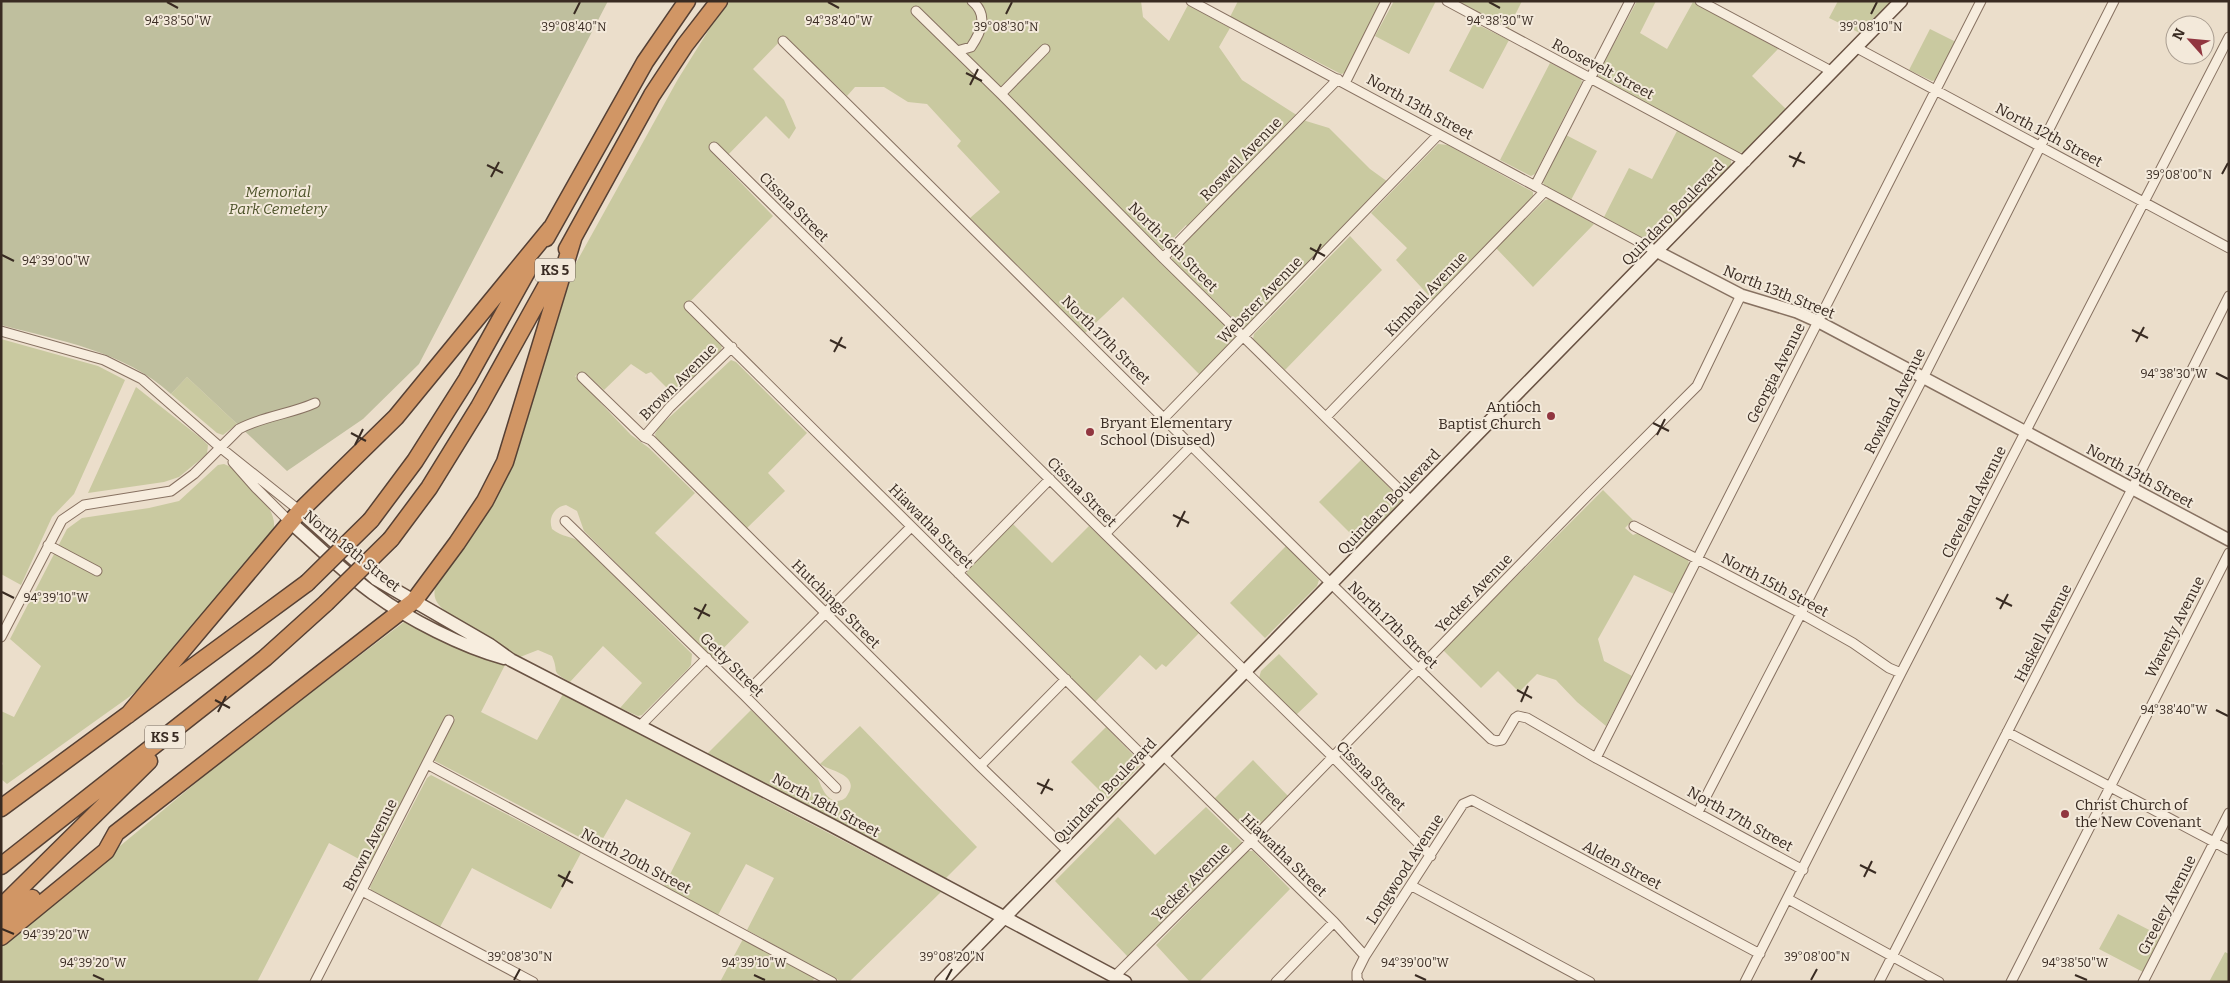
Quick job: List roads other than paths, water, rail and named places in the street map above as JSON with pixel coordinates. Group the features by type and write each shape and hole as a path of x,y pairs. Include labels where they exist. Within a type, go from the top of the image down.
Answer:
{"highway":[{"name":"KS 5","path":"1,808 307,583 371,520 415,462 467,379 645,62 687,1"},
{"name":"KS 5","path":"1,866 265,658 326,603 391,539 428,488 479,407 652,95 684,45 719,1"},
{"path":"128,715 295,516 396,417 551,228"},
{"path":"1,920 408,606 457,543 485,501 505,462 573,239"},
{"path":"1,906 213,699"},
{"path":"1,937 106,851 116,833"}],"main road":[{"name":"Quindaro Boulevard","path":"941,982 1902,1"},
{"name":"North 18th Street","path":"295,516 374,594 408,606 484,653 511,660 640,726 1120,979"}],"street":[{"path":"957,51 971,47 982,29 981,14 972,1"},
{"name":"North 13th Street","path":"1191,1 1658,252 1741,295 1797,312 1817,322 2229,540"},
{"name":"Roswell Avenue","path":"1163,258 1341,81 1386,1"},
{"name":"Roosevelt Street","path":"1447,1 1746,162"},
{"path":"1535,186 1630,1"},
{"path":"1700,1 1834,72"},
{"name":"Georgia Avenue","path":"1596,758 1981,1"},
{"name":"Rowland Avenue","path":"1698,812 1923,378 2114,1"},
{"name":"North 16th Street","path":"916,11 1002,94 1163,258 1411,502"},
{"name":"Cleveland Avenue","path":"1746,982 1901,673 2229,37"},
{"name":"North 17th Street","path":"783,41 1191,446 1419,669 1496,741 1502,740 1515,718 1521,716 1527,718 1596,758 1803,870"},
{"name":"North 12th Street","path":"1857,48 2229,248"},
{"path":"1002,94 1045,49"},
{"name":"Webster Avenue","path":"1164,418 1438,135"},
{"name":"Cissna Street","path":"714,147 1431,856"},
{"name":"Kimball Avenue","path":"1326,417 1545,191"},
{"name":"Yecker Avenue","path":"1120,979 1250,842 1697,386 1741,295"},
{"name":"Haskell Avenue","path":"1879,982 2132,490 2229,296"},
{"name":"Hiawatha Street","path":"689,306 1153,766"},
{"name":"North 18th Street","path":"1,330 104,360 142,379 295,516"},
{"name":"Brown Avenue","path":"644,437 670,407 732,347"},
{"name":"Hutchings Street","path":"582,377 644,437 651,440 1069,852"},
{"path":"1,637 62,520 84,505 171,491 194,474 239,429 315,403"},
{"path":"1104,534 1191,446"},
{"name":"North 18th Street","path":"221,448 256,488 295,516"},
{"path":"958,573 1050,479"},
{"name":"Getty Street","path":"565,521 707,658 836,788"},
{"name":"North 15th Street","path":"1634,526 1800,613 1853,643 1889,668 1901,673"},
{"path":"744,695 911,527"},
{"path":"48,545 97,571"},
{"name":"Waverly Avenue","path":"2011,982 2229,553"},
{"path":"640,726 707,658"},
{"path":"980,766 1066,679"},
{"name":"Brown Avenue","path":"315,982 449,720"},
{"path":"2007,732 2229,850"},
{"name":"Hiawatha Street","path":"1163,755 1334,922 1365,956"},
{"name":"North 20th Street","path":"427,764 832,982"},
{"name":"Longwood Avenue","path":"1365,956 1464,804 1472,800"},
{"name":"Alden Street","path":"1472,800 1760,954"},
{"name":"Greeley Avenue","path":"2144,982 2229,813"},
{"path":"1412,886 1590,982"},
{"path":"362,891 533,982"},
{"path":"1788,899 1939,982"},
{"path":"1276,982 1334,922"},
{"path":"1359,982 1357,972 1365,956"}],"place":[{"name":"Antioch Baptist Church","path":"1551,416"},
{"name":"Bryant Elementary School (Disused)","path":"1090,432"},
{"name":"Christ Church of the New Covenant","path":"2065,814"}],"park label":[{"name":"Memorial Park Cemetery","path":"278,200"}]}
